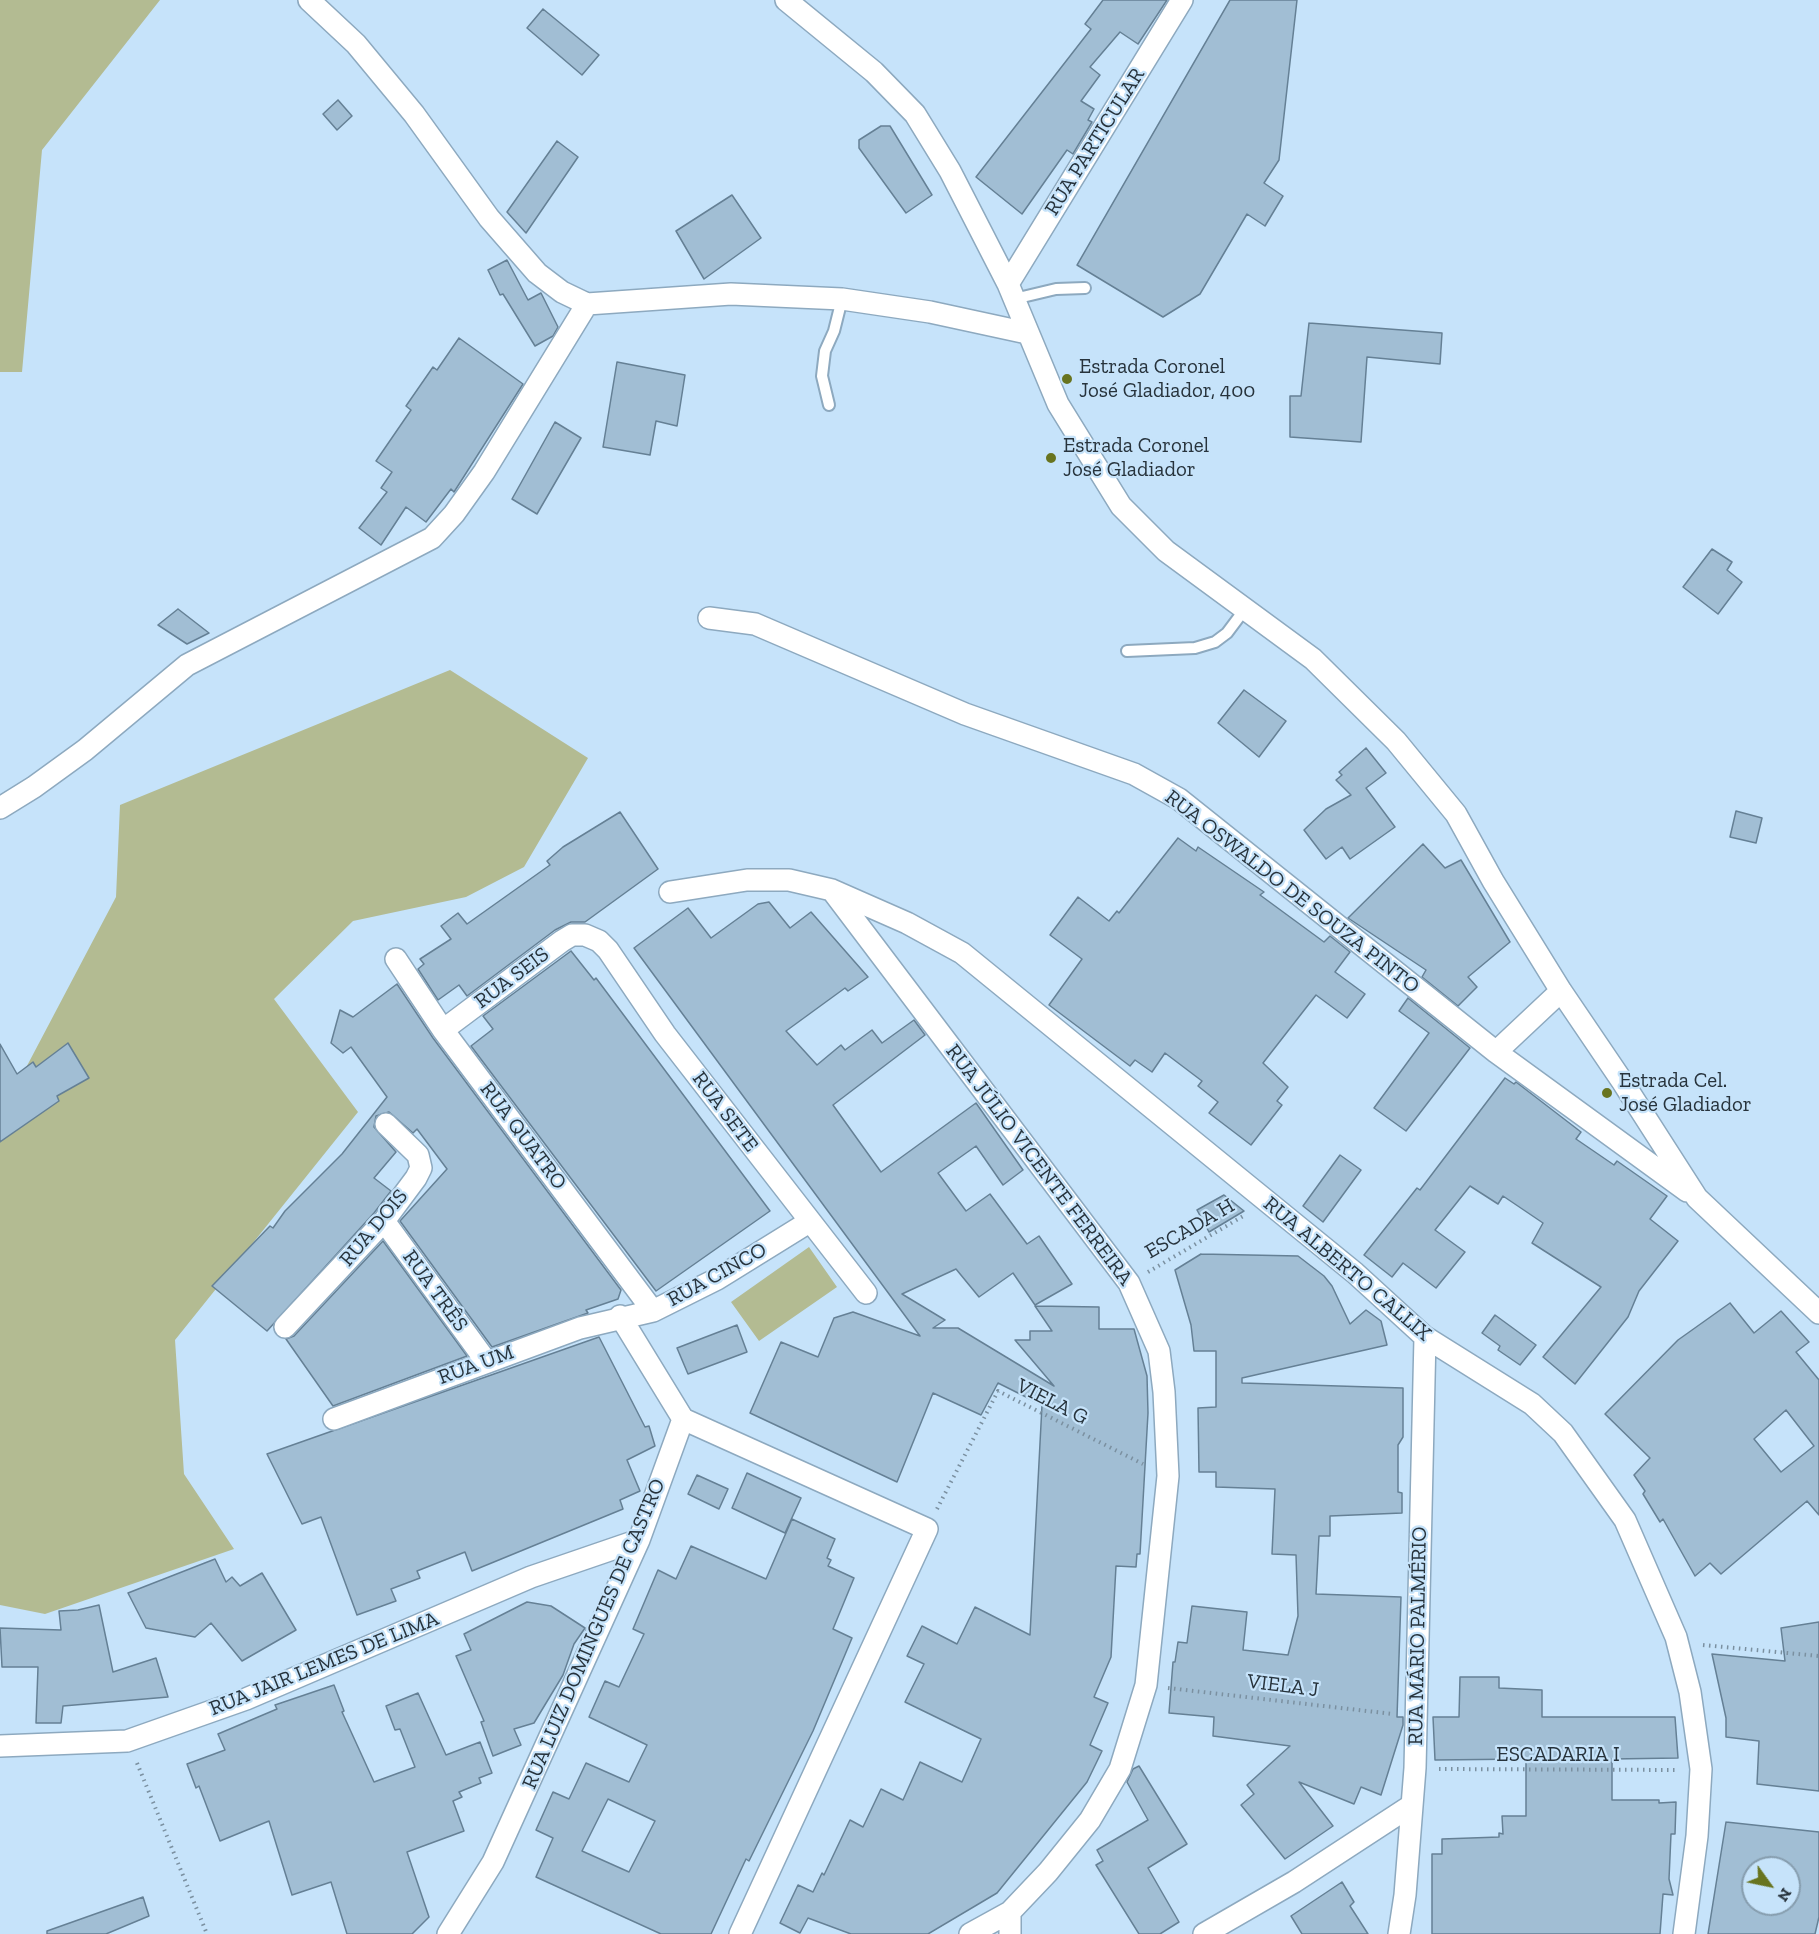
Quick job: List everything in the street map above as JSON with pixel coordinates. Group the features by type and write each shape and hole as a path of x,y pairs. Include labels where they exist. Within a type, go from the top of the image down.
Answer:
{"street":[{"path":"309,0 356,44 414,114 489,218 537,273 562,292 587,304 731,294 842,299 930,312 1027,333"},
{"path":"786,0 874,72 915,114 950,171 1011,292 1058,404 1121,506 1166,551 1313,660 1396,741 1456,814 1493,881 1561,991 1623,1081 1697,1198 1819,1313"},
{"name":"RUA PARTICULAR","path":"1011,292 1182,0"},
{"path":"0,808 34,788 85,750 187,665 432,538 454,514 484,472 587,304"},
{"name":"RUA OSWALDO DE SOUZA PINTO","path":"709,618 755,624 965,714 1134,774 1179,799 1496,1052 1697,1198"},
{"name":"RUA ALBERTO CALLIX","path":"669,892 747,880 789,880 832,890 907,923 962,953 1355,1273 1425,1337 1532,1404 1563,1433 1625,1520 1677,1637 1690,1692 1701,1769 1697,1836 1684,1934"},
{"name":"RUA JÚLIO VICENTE FERREIRA","path":"832,890 1129,1283 1159,1351 1164,1392 1168,1476 1146,1685 1120,1769 1090,1820 1010,1912"},
{"name":"RUA SEIS","path":"443,1029 562,941 572,935 585,935"},
{"name":"RUA SETE","path":"585,935 598,941 608,950 666,1034 866,1293"},
{"name":"RUA QUATRO","path":"396,959 443,1029 653,1311"},
{"path":"1496,1052 1561,991"},
{"name":"RUA DOIS","path":"285,1327 384,1221 421,1168 418,1155 386,1124"},
{"name":"RUA TRÊS","path":"384,1221 486,1361"},
{"name":"RUA CINCO","path":"620,1316 653,1311 717,1279 809,1222"},
{"path":"620,1316 683,1419 927,1529 740,1934"},
{"name":"RUA UM","path":"334,1419 486,1361 620,1316"},
{"name":"RUA MÁRIO PALMÉRIO","path":"1399,1934 1405,1895 1415,1768 1425,1337"},
{"name":"RUA LUIZ DOMINGUES DE CASTRO","path":"448,1934 494,1862 639,1539 683,1419"},
{"name":"RUA JAIR LEMES DE LIMA","path":"0,1746 127,1741 246,1699 531,1577 639,1539"},
{"path":"1204,1934 1294,1882 1412,1805"},
{"path":"970,1934 1010,1912 1010,1934"}],"lane":[{"path":"1011,292 1085,288"},
{"path":"829,405 822,376 825,351 834,331 842,299"},
{"path":"1127,651 1196,648 1215,642 1227,633 1245,609"}],"path":[{"name":"ESCADA H","path":"1129,1283 1267,1202"},
{"name":"VIELA G","path":"927,1529 998,1391 1168,1476"},
{"path":"1677,1637 1703,1645 1819,1656"},
{"name":"VIELA J","path":"1146,1685 1415,1717"},
{"path":"127,1741 207,1934"},
{"name":"ESCADARIA I","path":"1415,1768 1701,1769"}],"green space":[{"path":"0,0 160,0 42,150 22,372 0,372"},
{"path":"450,670 588,758 524,867 466,897 353,921 274,999 358,1112 175,1340 184,1474 234,1549 45,1614 0,1605 0,1117 116,897 120,805"},
{"path":"809,1247 837,1287 759,1341 731,1302"}],"building":[{"path":"1103,0 1167,0 1138,44 1120,32 1090,67 1100,75 1081,101 1094,109 1088,120 1092,122 1073,154 1067,150 1022,214 976,177 1091,29 1085,24"},
{"path":"1230,0 1297,0 1279,160 1264,183 1283,196 1265,226 1247,214 1200,294 1163,317 1077,265"},
{"path":"543,9 599,55 582,75 527,28"},
{"path":"338,100 352,116 337,130 323,114"},
{"path":"881,126 890,126 932,195 906,213 859,148 859,140"},
{"path":"557,141 578,157 526,233 507,212"},
{"path":"732,195 761,238 704,279 676,231"},
{"path":"507,260 528,300 541,293 558,327 553,336 535,346 503,294 500,295 488,270"},
{"path":"1309,323 1442,333 1440,364 1367,357 1361,442 1290,437 1290,396 1301,396"},
{"path":"459,338 523,384 454,492 451,489 426,522 406,507 381,545 359,528 387,492 381,488 392,472 376,461 411,410 406,406 433,367 437,370"},
{"path":"617,362 685,375 677,426 656,421 650,455 603,447"},
{"path":"555,422 581,438 537,514 512,499"},
{"path":"1712,549 1732,562 1727,570 1742,582 1718,614 1683,587"},
{"path":"178,609 209,633 187,644 158,625"},
{"path":"1244,690 1286,721 1259,757 1218,723"},
{"path":"1366,748 1386,773 1366,788 1395,827 1350,859 1342,847 1326,859 1304,830 1326,809 1351,795 1336,780 1342,775 1339,772"},
{"path":"1736,811 1762,818 1756,843 1730,837"},
{"path":"620,812 658,869 585,922 571,922 555,930 467,996 459,985 438,1000 418,969 424,964 420,959 451,939 441,926 458,913 467,924 550,865 547,861 563,847"},
{"path":"1178,838 1196,851 1198,847 1264,892 1260,895 1324,942 1330,936 1350,952 1335,972 1365,994 1347,1018 1316,995 1263,1063 1288,1087 1277,1101 1282,1105 1251,1145 1209,1113 1218,1102 1198,1086 1202,1081 1165,1053 1152,1072 1135,1060 1130,1066 1049,1005 1082,959 1050,935 1078,897 1109,921 1117,911 1119,913"},
{"path":"1423,844 1445,868 1461,860 1510,942 1468,977 1477,987 1458,1006 1422,977 1426,970 1348,918"},
{"path":"769,902 790,928 811,912 868,977 848,991 845,988 786,1031 817,1065 841,1045 845,1050 872,1030 882,1043 914,1020 925,1035 833,1105 881,1172 976,1103 1023,1170 1003,1185 976,1146 938,1173 966,1211 990,1194 1027,1244 1039,1236 1072,1284 1035,1305 1013,1273 979,1297 956,1269 902,1294 945,1320 933,1328 958,1328 1054,1386 1015,1340 1030,1340 1030,1331 1052,1331 1035,1306 1099,1307 1099,1329 1134,1329 1147,1376 1148,1413 1140,1554 1137,1554 1136,1567 1116,1566 1111,1657 1094,1697 1108,1703 1090,1745 1102,1751 1087,1782 997,1893 928,1934 851,1934 808,1918 800,1933 780,1923 798,1885 813,1892 822,1873 824,1875 850,1820 863,1827 881,1789 903,1800 920,1762 962,1782 981,1739 905,1702 924,1664 907,1656 922,1626 957,1644 975,1607 1030,1635 1042,1405 998,1383 981,1415 933,1393 897,1482 750,1413 781,1342 818,1357 834,1318 853,1312 920,1336 634,948 688,908 711,938 758,904"},
{"path":"571,951 594,980 596,978 770,1211 656,1291 471,1046 493,1029 483,1016"},
{"path":"397,984 433,1038 621,1290 618,1299 586,1310 588,1313 492,1347 400,1221 447,1169 417,1129 413,1133 389,1112 376,1116 374,1127 396,1152 374,1178 391,1191 374,1213 267,1331 212,1286 270,1226 273,1228 285,1211 342,1154 387,1097 351,1047 343,1053 331,1043 340,1010 353,1017"},
{"path":"1408,998 1470,1048 1406,1131 1374,1108 1429,1033 1399,1011"},
{"path":"68,1043 89,1078 57,1096 59,1101 0,1142 0,1044 17,1074 33,1062 36,1067"},
{"path":"1505,1078 1514,1084 1516,1082 1581,1132 1576,1139 1614,1165 1617,1161 1667,1196 1650,1219 1678,1241 1639,1291 1628,1317 1575,1384 1543,1357 1601,1287 1532,1243 1543,1223 1503,1196 1498,1204 1470,1186 1435,1230 1465,1252 1436,1288 1403,1263 1392,1277 1364,1255 1417,1188 1420,1190"},
{"path":"1340,1155 1361,1170 1323,1222 1303,1206"},
{"path":"1224,1195 1244,1211 1209,1232 1197,1210"},
{"path":"383,1241 467,1356 333,1406 286,1339 294,1336"},
{"path":"1201,1254 1298,1256 1324,1276 1332,1286 1350,1324 1366,1310 1381,1321 1387,1345 1242,1378 1242,1383 1403,1388 1403,1437 1398,1445 1398,1492 1402,1493 1402,1513 1330,1516 1330,1536 1319,1536 1316,1594 1401,1597 1397,1717 1403,1717 1403,1725 1381,1795 1361,1787 1354,1804 1299,1782 1333,1826 1285,1859 1241,1805 1254,1794 1247,1785 1290,1746 1213,1736 1214,1717 1169,1713 1173,1662 1175,1662 1178,1642 1187,1643 1192,1606 1247,1612 1243,1650 1288,1655 1298,1616 1296,1555 1272,1554 1275,1489 1216,1487 1216,1472 1199,1472 1198,1408 1216,1407 1216,1351 1194,1351 1191,1325 1175,1270"},
{"path":"1730,1303 1754,1333 1781,1311 1809,1342 1796,1352 1819,1380 1819,1515 1807,1501 1721,1574 1710,1563 1695,1576 1663,1519 1660,1522 1643,1494 1645,1491 1634,1475 1650,1458 1605,1414 1678,1340","holes":["1786,1410 1814,1446 1781,1472 1754,1439"]},
{"path":"1495,1315 1536,1345 1520,1365 1498,1350 1500,1346 1482,1333"},
{"path":"737,1325 747,1352 688,1374 677,1348"},
{"path":"599,1337 645,1427 649,1426 655,1446 627,1460 640,1491 620,1500 623,1509 472,1571 465,1552 417,1571 420,1578 391,1589 396,1601 357,1615 321,1517 302,1524 267,1454"},
{"path":"747,1473 801,1498 785,1533 732,1508"},
{"path":"697,1475 728,1489 719,1509 688,1494"},
{"path":"792,1519 835,1539 827,1558 831,1560 828,1566 854,1578 833,1629 852,1638 813,1731 749,1861 746,1859 711,1934 661,1934 536,1877 553,1838 536,1830 553,1792 569,1799 586,1763 629,1782 647,1745 589,1717 605,1681 619,1687 644,1634 633,1629 658,1570 676,1579 691,1546 766,1579","holes":["608,1799 655,1821 629,1872 582,1851"]},
{"path":"215,1559 226,1582 232,1577 240,1586 262,1573 296,1630 242,1661 211,1623 195,1637 146,1628 128,1593"},
{"path":"527,1602 551,1606 585,1628 574,1644 563,1675 534,1723 514,1729 521,1745 493,1756 481,1722 484,1721 456,1656 471,1650 464,1634"},
{"path":"99,1605 113,1672 156,1658 168,1697 63,1706 61,1723 36,1723 38,1667 2,1667 0,1628 61,1630 59,1611 78,1610"},
{"path":"1819,1622 1819,1791 1757,1784 1759,1741 1726,1737 1726,1718 1712,1654 1785,1661 1781,1628"},
{"path":"1460,1677 1499,1677 1499,1688 1542,1690 1542,1717 1675,1717 1678,1758 1612,1759 1612,1800 1676,1802 1675,1834 1671,1834 1669,1879 1673,1895 1663,1894 1660,1934 1432,1934 1432,1854 1442,1854 1442,1839 1499,1837 1499,1833 1503,1834 1502,1816 1526,1816 1526,1759 1435,1760 1433,1717 1459,1717"},
{"path":"334,1685 344,1711 342,1712 374,1782 415,1767 400,1729 395,1730 386,1706 418,1693 446,1755 480,1742 492,1773 479,1778 481,1783 459,1792 462,1797 453,1801 464,1831 407,1852 429,1917 412,1934 347,1934 331,1882 292,1895 269,1821 220,1841 199,1786 196,1788 187,1764 225,1750 218,1734 277,1709 275,1705"},
{"path":"1139,1766 1187,1844 1148,1868 1179,1922 1160,1934 1139,1934 1096,1865 1103,1861 1097,1850 1148,1820 1127,1782 1133,1769"},
{"path":"1726,1822 1819,1832 1819,1917 1815,1934 1708,1934"},
{"path":"1342,1882 1354,1902 1350,1906 1368,1934 1302,1934 1291,1916"},
{"path":"143,1897 149,1916 106,1934 47,1934 47,1931"}],"place":[{"name":"Estrada Coronel José Gladiador, 400","path":"1067,379"},
{"name":"Estrada Coronel José Gladiador","path":"1051,458"},
{"name":"Estrada Cel. José Gladiador","path":"1607,1093"}]}
